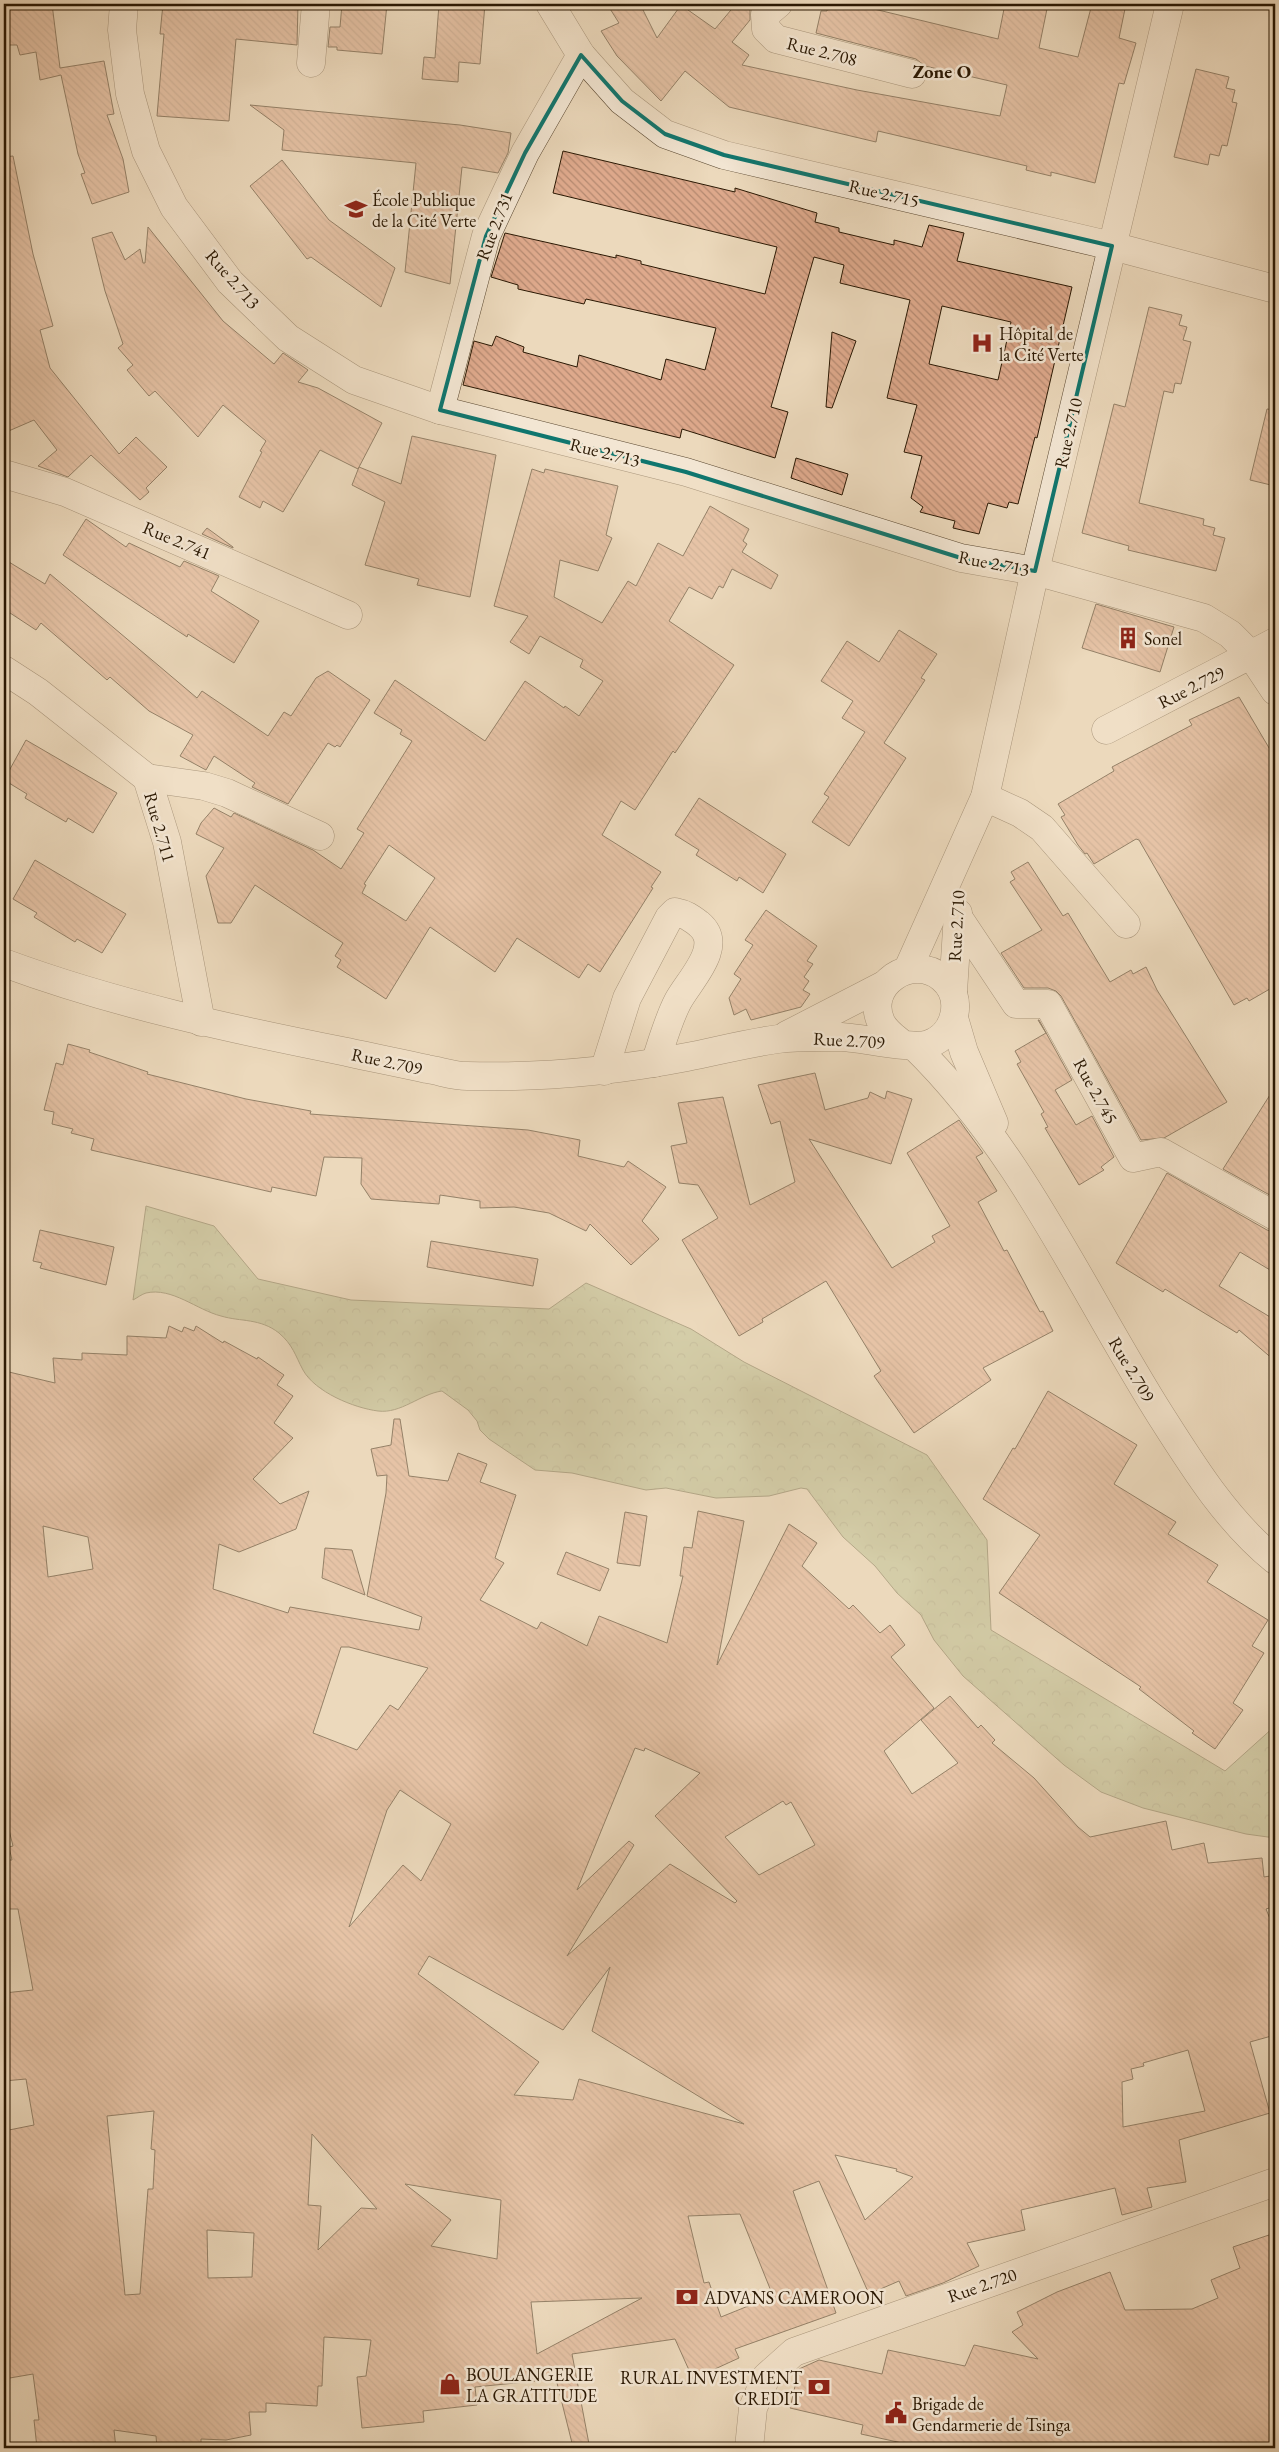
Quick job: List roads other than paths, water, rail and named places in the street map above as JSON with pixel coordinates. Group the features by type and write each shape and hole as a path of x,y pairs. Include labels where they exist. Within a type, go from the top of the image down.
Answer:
{"street":[{"name":"Rue 2.713","path":"124,4 122,30 130,94 146,151 174,206 230,282 288,338 354,380 440,410 686,472 961,558 1035,571 1204,618 1230,634 1251,656 1275,692"},
{"path":"311,63 316,4"},
{"name":"Rue 2.715","path":"550,4 582,55 622,101 665,134 715,152 1112,246 1275,289"},
{"name":"Rue 2.708","path":"778,4 765,15 766,28 776,39 912,74"},
{"name":"Rue 2.710","path":"908,969 985,798 1035,571 1170,4"},
{"name":"Rue 2.731","path":"440,410 486,236 525,153 582,55"},
{"name":"Rue 2.741","path":"4,474 24,478 65,492 348,615"},
{"name":"Rue 2.729","path":"1106,730 1275,642"},
{"name":"Rue 2.711","path":"4,670 38,692 146,778 167,842 201,1022"},
{"path":"146,778 204,786 227,792 320,836"},
{"path":"985,798 1020,813 1042,828 1126,924"},
{"name":"Rue 2.710","path":"953,1005 959,859"},
{"path":"604,1071 627,998 669,918 675,912 686,914 706,930 710,940 708,952 678,1002 655,1063"},
{"name":"Rue 2.745","path":"958,917 1016,1004 1048,1004 1133,1158 1161,1152 1275,1216"},
{"name":"Rue 2.709","path":"4,963 39,976 201,1022 464,1076 604,1071 779,1039 845,1037 901,1040 962,1100 1010,1161"},
{"path":"922,968 936,973 946,981 953,1005 950,1027 939,1039 927,1045 901,1040 882,1025 878,1012 878,998 884,985 895,975 908,969 922,968"},
{"name":"Rue 2.709","path":"779,1039 884,985"},
{"name":"Rue 2.709","path":"953,1005 978,1086 1010,1161 1129,1366 1196,1471 1234,1521 1275,1560"},
{"name":"Rue 2.720","path":"749,2448 753,2408 766,2377 794,2352 1275,2182"}],"place":[{"name":"École Publique de la Cité Verte","path":"356,209"},
{"name":"Hôpital de la Cité Verte","path":"982,343"},
{"name":"Sonel","path":"1128,638"},
{"name":"ADVANS CAMEROON","path":"687,2297"},
{"name":"BOULANGERIE LA GRATITUDE","path":"450,2384"},
{"name":"RURAL INVESTMENT CREDIT","path":"819,2387"},
{"name":"Brigade de Gendarmerie de Tsinga","path":"896,2413"}],"district":[{"name":"Zone O","path":"942,71"}]}
